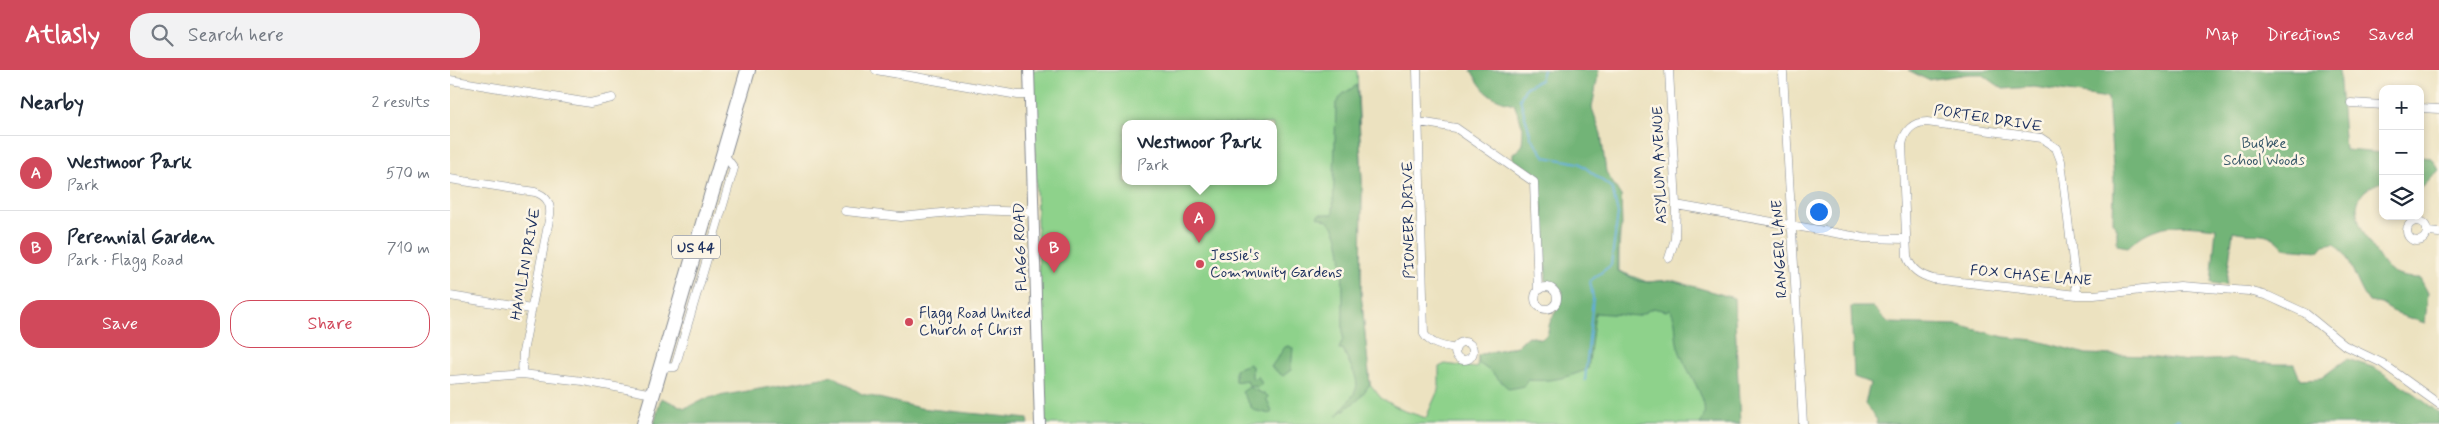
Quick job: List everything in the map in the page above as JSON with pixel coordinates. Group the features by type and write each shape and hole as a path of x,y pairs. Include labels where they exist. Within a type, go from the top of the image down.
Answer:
{"highway":[{"name":"US 44","path":"644,424 748,70"}],"street":[{"path":"876,70 1030,95"},
{"name":"FLAGG ROAD","path":"1029,70 1040,424"},
{"name":"PIONEER DRIVE","path":"1417,70 1420,122 1424,334 1428,340 1455,349"},
{"name":"ASYLUM AVENUE","path":"1669,70 1676,205 1675,240 1669,258"},
{"name":"RANGER LANE","path":"1783,73 1803,424"},
{"path":"450,80 590,103 612,98"},
{"path":"2351,103 2379,105"},
{"path":"2424,108 2439,109"},
{"path":"1420,122 1456,128 1534,182 1538,290"},
{"name":"PORTER DRIVE","path":"1905,239 1902,145 1907,130 1917,123 1927,122 2041,138 2056,148 2061,161 2076,295"},
{"name":"HAMLIN DRIVE","path":"450,178 536,192 547,199 550,206 550,215 531,309 522,374"},
{"path":"1676,205 1864,238 1905,239"},
{"path":"845,212 901,217 971,210 1034,212"},
{"path":"2428,232 2439,233"},
{"name":"FOX CHASE LANE","path":"1905,239 1908,260 1913,268 1922,276 1933,279 2076,295 2094,295 2180,286 2249,292 2268,296 2305,313 2344,345 2382,363 2439,404"},
{"path":"450,296 531,309"},
{"path":"450,380 522,374 653,394"}],"green space":[{"path":"1032,70 1357,70 1362,181 1361,294 1370,384 1381,398 1402,410 1426,418 1439,388 1439,367 1445,364 1477,368 1478,355 1517,346 1528,336 1542,339 1548,333 1551,320 1561,303 1563,291 1546,281 1546,250 1539,175 1621,196 1619,271 1647,282 1671,280 1739,424 1044,424"},
{"path":"1471,70 1599,70 1592,108 1601,134 1606,172 1621,196 1622,225 1618,239 1618,271 1639,281 1671,280 1734,298 1740,424 1700,424 1704,415 1704,405 1699,390 1678,347 1674,318 1670,309 1666,311 1653,308 1638,316 1595,313 1588,369 1566,377 1551,380 1527,380 1525,386 1509,389 1490,371 1478,363 1478,355 1517,346 1528,336 1542,339 1548,333 1551,320 1561,303 1563,291 1546,281 1546,250 1539,175 1513,159 1513,154 1522,146 1523,127 1514,104 1498,99 1488,93 1483,89"},
{"name":"Bugbee School Woods","path":"1908,70 2339,70 2345,150 2379,153 2379,184 2370,187 2362,194 2358,202 2357,211 2359,221 2368,241 2388,269 2403,277 2420,278 2428,293 2425,323 2397,314 2381,304 2369,302 2346,256 2335,243 2324,245 2319,251 2284,248 2278,241 2267,235 2233,231 2226,285 2211,283 2216,228 2169,226 2148,232 2128,247 2117,245 2117,232 2113,221 2114,180 2108,98 2034,87 2003,89 1982,74 1968,74 1928,80"},
{"path":"1357,85 1362,181 1361,294 1370,384 1359,399 1336,416 1352,397 1357,385 1343,349 1339,349 1343,339 1343,299 1341,253 1338,240 1332,225 1317,216 1319,214 1333,214 1336,103 1343,94"},
{"path":"2424,157 2432,158 2439,170 2424,186"},
{"path":"1851,307 1873,307 1889,323 1958,325 2004,337 2035,340 2086,354 2148,356 2189,361 2229,359 2274,364 2294,364 2300,379 2321,378 2347,359 2375,368 2409,390 2439,413 2439,424 1876,424 1877,420 1865,404 1870,383 1854,377"},
{"path":"1285,347 1293,348 1291,370 1283,376 1271,367"},
{"path":"1249,364 1252,366 1252,377 1255,379 1258,376 1262,384 1258,387 1249,386 1247,380 1235,382 1235,369"},
{"path":"833,376 862,394 920,408 1028,419 1029,424 654,424 661,398 685,408 708,398"},
{"path":"1249,387 1268,396 1267,400 1272,412 1270,414 1253,410 1242,392"}],"waterway":[{"path":"1543,70 1540,80 1526,87 1520,99 1531,137 1545,157 1579,163 1612,188 1618,214 1611,265 1590,281 1593,298 1585,380"},
{"path":"2165,424 2178,419 2181,424"}],"place":[{"name":"Westmoor Park","path":"1199,243"},
{"name":"Jessie's Community Gardens","path":"1200,264"},
{"name":"Perennial Garden","path":"1054,273"},
{"name":"Flagg Road United Church of Christ","path":"909,322"}]}
